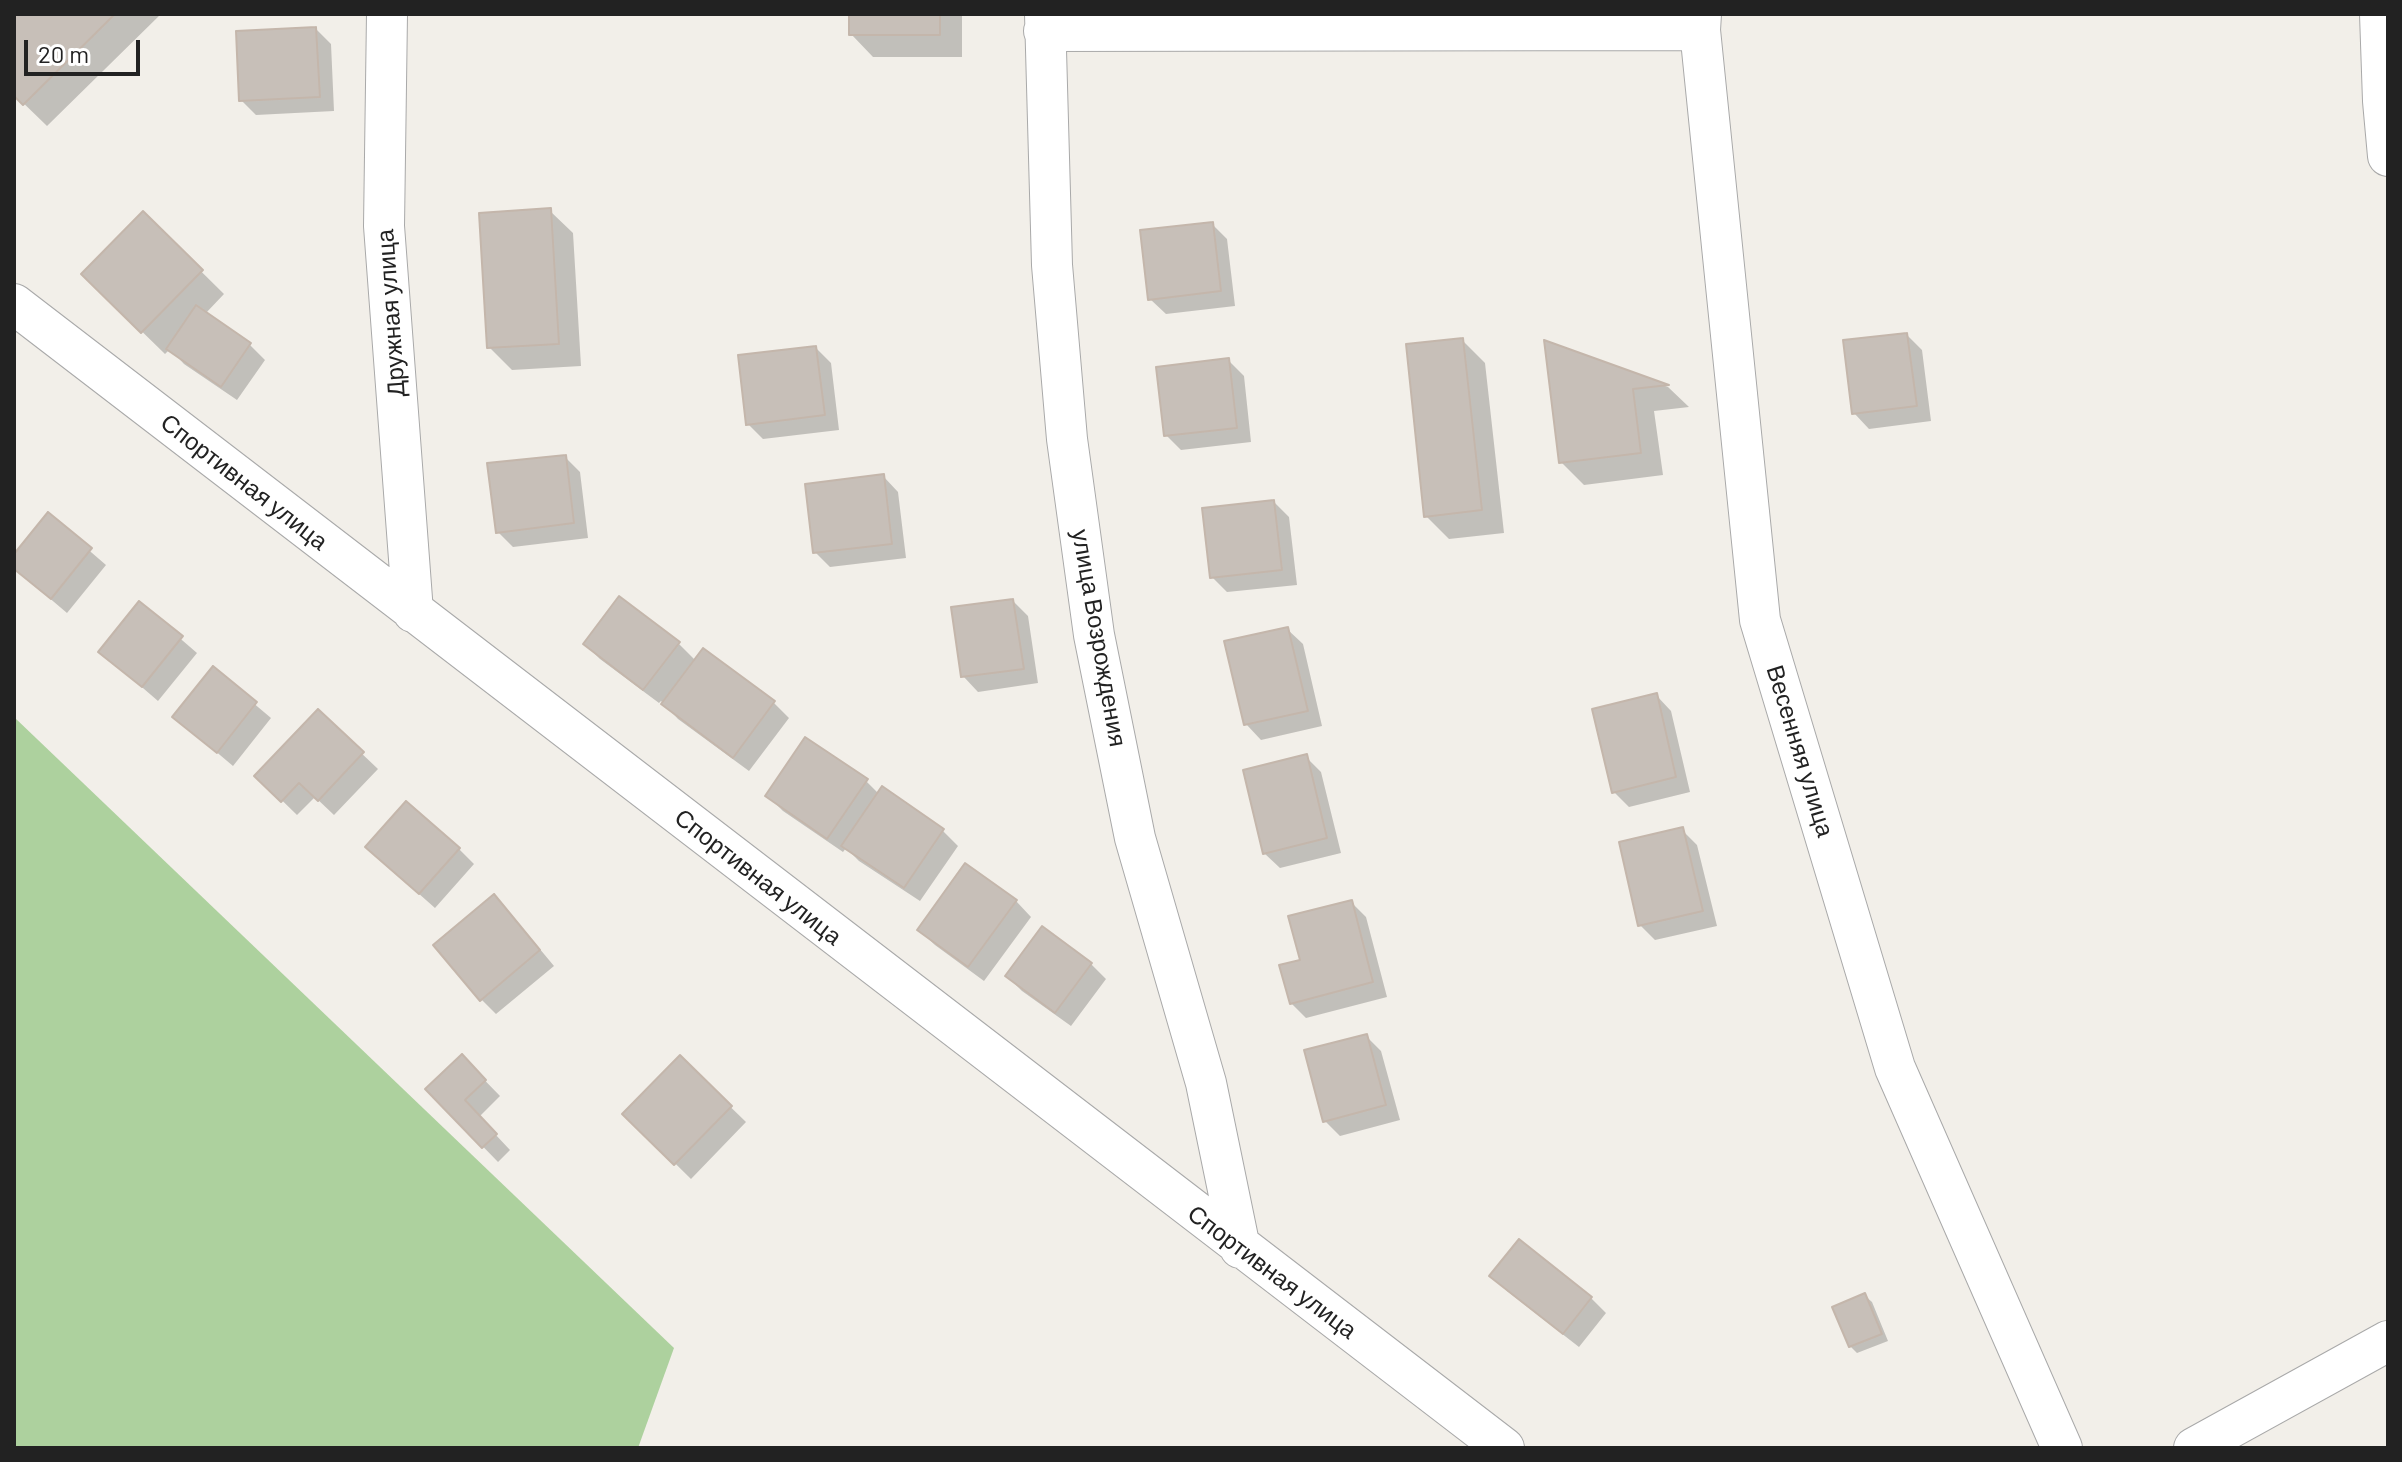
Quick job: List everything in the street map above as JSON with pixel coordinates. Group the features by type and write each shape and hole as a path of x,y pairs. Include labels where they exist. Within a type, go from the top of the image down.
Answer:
{"street":[{"name":"Дружная улица","path":"387,14 384,226 413,612"},
{"path":"2380,14 2388,156"},
{"path":"1044,23 1701,22"},
{"name":"Весенняя улица","path":"1701,22 1760,620 1895,1068 2062,1448"},
{"name":"улица Возрождения","path":"1044,23 1052,265 1067,439 1094,635 1135,838 1206,1083 1240,1248"},
{"name":"Спортивная улица","path":"14,304 1504,1448"},
{"path":"2194,1448 2388,1341"}],"green space":[{"path":"14,717 674,1348 638,1448 14,1448"}],"building":[{"path":"14,14 115,14 23,105 14,96"},
{"path":"849,14 940,14 940,35 849,35"},
{"path":"316,27 320,97 239,101 236,31"},
{"path":"551,208 559,344 487,348 479,213"},
{"path":"143,211 203,270 141,333 81,274"},
{"path":"1213,222 1221,291 1148,300 1140,230"},
{"path":"196,305 251,343 221,387 166,349"},
{"path":"1907,333 1917,406 1852,414 1843,340"},
{"path":"1463,338 1482,510 1424,517 1406,344"},
{"path":"1544,340 1669,385 1633,389 1641,453 1559,463"},
{"path":"816,346 825,415 746,425 738,355"},
{"path":"1229,358 1237,428 1164,436 1156,367"},
{"path":"566,455 574,523 496,533 487,463"},
{"path":"884,474 892,544 813,553 805,484"},
{"path":"1274,500 1282,570 1210,578 1202,508"},
{"path":"48,512 92,548 51,599 14,569 14,554"},
{"path":"619,596 680,642 643,690 583,644"},
{"path":"1013,599 1024,669 961,677 951,607"},
{"path":"139,601 183,636 142,687 98,652"},
{"path":"1288,627 1308,711 1244,725 1224,641"},
{"path":"703,648 775,701 733,758 661,704"},
{"path":"213,666 257,702 217,753 172,717"},
{"path":"1657,693 1676,777 1612,793 1592,709"},
{"path":"318,709 364,752 318,801 299,783 281,802 254,776"},
{"path":"805,737 868,779 827,839 765,796"},
{"path":"1307,754 1327,838 1263,854 1243,770"},
{"path":"882,786 944,829 904,888 841,846"},
{"path":"406,801 460,848 419,894 365,847"},
{"path":"1683,827 1703,911 1638,926 1619,842"},
{"path":"965,863 1017,900 968,967 917,930"},
{"path":"494,894 540,950 480,1001 433,945"},
{"path":"1352,900 1373,982 1290,1004 1279,965 1300,960 1288,916"},
{"path":"1042,926 1092,963 1055,1013 1005,976"},
{"path":"1367,1034 1386,1105 1323,1122 1304,1050"},
{"path":"462,1054 486,1080 465,1100 497,1134 482,1148 425,1089"},
{"path":"680,1055 732,1106 674,1165 622,1114"},
{"path":"1519,1239 1592,1297 1563,1334 1489,1276"},
{"path":"1865,1293 1882,1334 1849,1347 1832,1307"}]}
